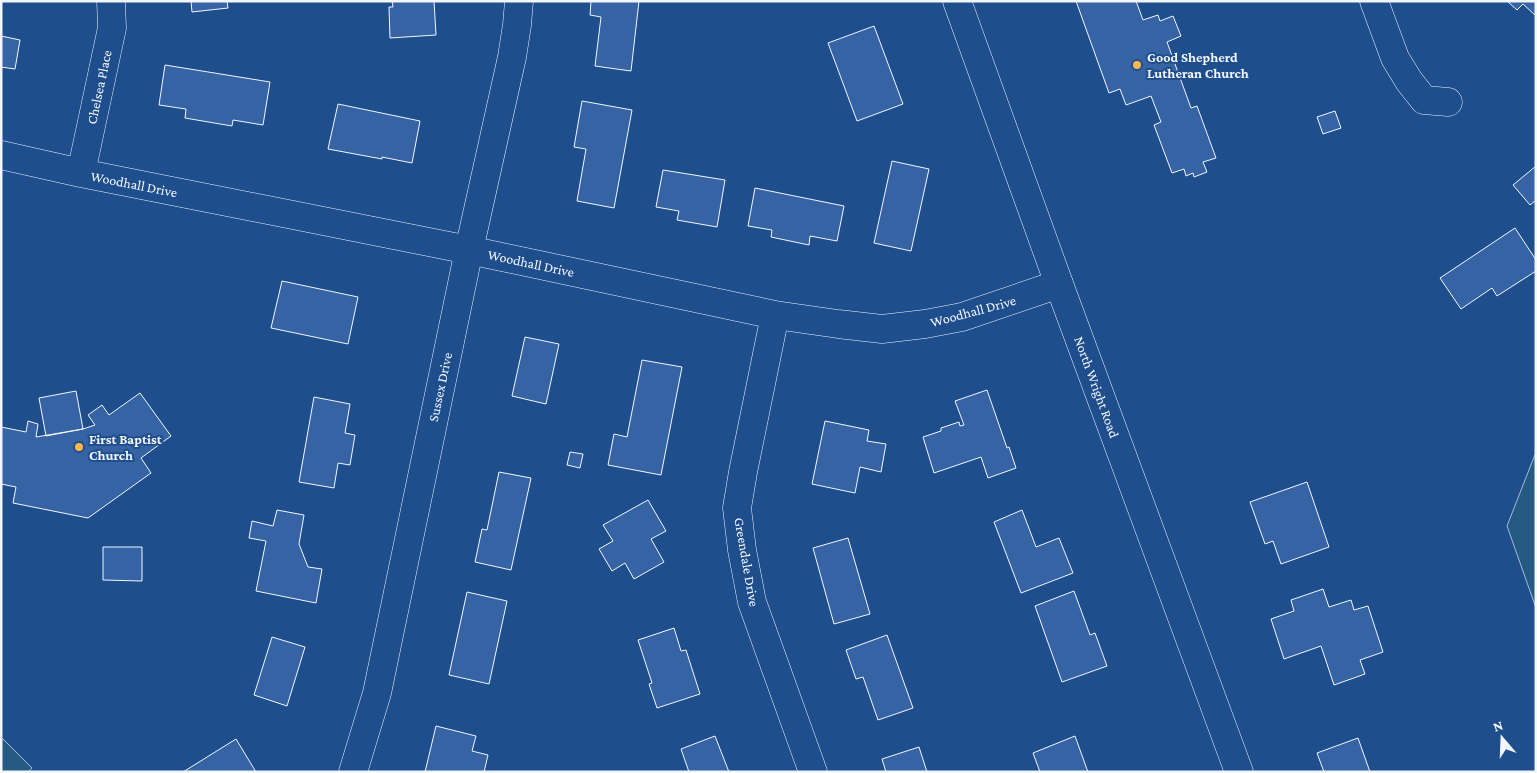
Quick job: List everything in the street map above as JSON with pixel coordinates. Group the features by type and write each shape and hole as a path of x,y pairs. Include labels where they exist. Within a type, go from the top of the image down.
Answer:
{"street":[{"name":"Chelsea Place","path":"80,173 112,28 111,1"},
{"name":"Sussex Drive","path":"353,772 377,692 469,250 512,57 517,25 518,1"},
{"name":"North Wright Road","path":"957,1 1239,772"},
{"path":"1374,1 1395,58 1409,81 1424,100 1448,102"},
{"name":"Woodhall Drive","path":"1,155 80,173 469,250 775,315 882,329 962,317 1059,284"},
{"name":"Greendale Drive","path":"775,315 737,508 742,550 752,602 813,772"}],"shaded area":[{"path":"1536,452 1536,608 1507,526"},
{"path":"1,737 32,768 28,772 1,772"}],"building":[{"path":"191,1 227,1 228,8 192,12"},
{"path":"392,1 434,1 436,35 390,38 389,7 393,7"},
{"path":"591,1 639,1 631,71 595,66 601,17 590,15"},
{"name":"Good Shepherd Lutheran Church","path":"1076,1 1136,1 1143,20 1158,15 1160,21 1173,16 1181,36 1167,42 1191,108 1197,106 1216,158 1203,162 1207,172 1194,177 1193,173 1186,176 1184,169 1172,173 1154,125 1161,122 1151,96 1126,105 1120,89 1109,93"},
{"path":"1507,1 1536,1 1536,16 1523,4 1517,10"},
{"path":"874,26 903,104 857,121 828,43"},
{"path":"1,36 20,40 15,69 1,67"},
{"path":"165,65 270,82 263,125 233,120 232,126 185,118 186,109 159,105"},
{"path":"582,101 632,110 614,208 577,201 586,149 574,147"},
{"path":"338,104 420,121 412,163 328,149"},
{"path":"1335,111 1341,128 1323,134 1317,117"},
{"path":"892,161 929,169 911,251 874,243"},
{"path":"1536,166 1536,202 1530,205 1513,185"},
{"path":"663,170 725,180 717,227 677,220 679,211 656,207"},
{"path":"755,188 844,206 837,241 810,236 809,245 771,237 772,230 748,226"},
{"path":"1515,228 1536,260 1536,271 1497,296 1492,288 1461,309 1440,278"},
{"path":"282,281 358,297 348,344 271,328"},
{"path":"525,337 559,344 546,404 512,396"},
{"path":"642,360 682,367 661,475 608,465 614,434 627,437"},
{"path":"987,390 1016,468 988,478 981,457 934,473 923,437 959,422 960,426 964,425 955,401"},
{"path":"76,391 83,429 46,436 39,398"},
{"name":"First Baptist Church","path":"140,393 171,436 141,458 151,473 88,518 13,503 16,487 1,484 1,427 26,432 28,421 38,424 36,437 83,429 95,425 88,415 102,405 109,415"},
{"path":"314,397 350,404 345,433 355,435 350,465 338,463 334,488 299,482"},
{"path":"825,421 869,430 867,441 886,444 881,472 860,467 855,493 812,484"},
{"path":"570,452 583,454 580,468 567,465"},
{"path":"499,472 531,478 511,570 475,562 482,529 487,530"},
{"path":"1307,482 1329,547 1281,564 1273,541 1265,544 1250,502"},
{"path":"648,500 666,531 651,539 664,562 634,579 625,563 612,571 599,549 613,541 603,525"},
{"path":"277,510 304,515 299,544 308,567 322,569 316,603 256,591 266,541 249,538 252,521 273,526"},
{"path":"1022,510 1036,547 1059,538 1073,573 1021,593 994,522"},
{"path":"848,538 870,614 834,624 813,548"},
{"path":"103,547 142,547 142,581 103,580"},
{"path":"1323,589 1329,607 1351,600 1354,610 1368,606 1383,652 1360,660 1365,674 1334,685 1321,646 1284,659 1271,619 1294,611 1291,600"},
{"path":"1074,591 1090,635 1095,633 1107,666 1062,682 1035,606"},
{"path":"467,592 507,601 489,684 449,675"},
{"path":"674,628 681,651 686,650 700,694 657,708 649,684 652,683 638,640"},
{"path":"887,635 913,708 878,720 863,677 856,679 846,650"},
{"path":"272,637 305,647 287,706 254,695"},
{"path":"436,726 476,736 472,751 488,755 484,772 425,772"},
{"path":"715,736 729,772 689,772 681,749"},
{"path":"1075,736 1088,772 1040,772 1033,753"},
{"path":"1358,738 1370,772 1324,772 1317,753"},
{"path":"236,739 256,772 183,772"},
{"path":"919,747 927,772 886,772 882,759"}],"place":[{"name":"Good Shepherd Lutheran Church","path":"1137,65"},
{"name":"First Baptist Church","path":"79,447"}]}
